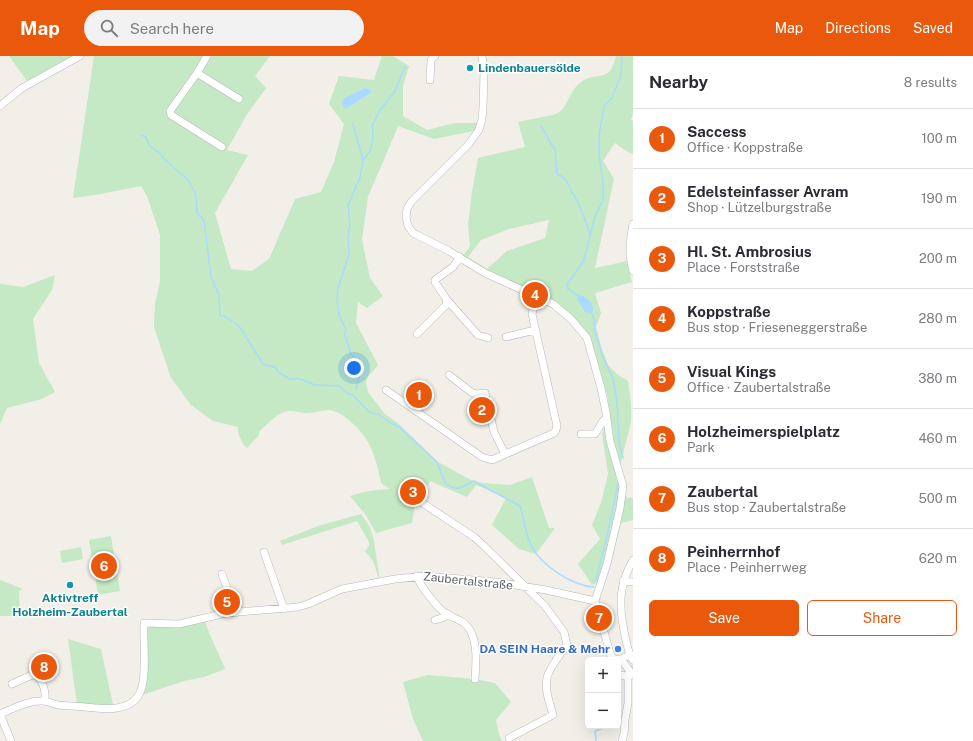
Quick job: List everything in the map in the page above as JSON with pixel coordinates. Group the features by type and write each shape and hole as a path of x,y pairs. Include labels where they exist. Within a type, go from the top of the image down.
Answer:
{"street":[{"path":"0,106 29,83 80,56"},
{"path":"207,56 170,111 170,115 222,147"},
{"path":"430,80 430,63 435,56"},
{"path":"482,56 484,72 483,108 479,130 462,151 413,200 408,207 406,215 408,226 414,233 460,257 490,275 553,304 565,313 586,336 601,388 610,440 621,477 623,493 607,564 595,601 612,657"},
{"path":"197,73 239,98"},
{"path":"633,224 630,245 633,272"},
{"path":"460,257 453,267 435,281 447,300 478,335 488,338"},
{"path":"386,390 482,457 492,460 550,435 556,430 557,426 543,368 532,312 536,303 541,298"},
{"path":"417,334 446,305 447,300"},
{"path":"506,336 535,330"},
{"path":"449,375 471,392 476,394 485,393 494,432 505,454"},
{"path":"581,434 595,434 603,421 607,418"},
{"path":"421,502 479,541 527,587 553,616 564,632 567,645 550,671 547,680 547,692 553,715 508,738"},
{"path":"264,552 284,608"},
{"path":"622,741 631,674 621,659 631,658 624,633 620,606 624,581 633,560"},
{"path":"222,574 236,613"},
{"path":"417,576 418,581 423,588 443,612 465,623 470,629 475,647 475,679"},
{"name":"Zaubertalstraße","path":"0,714 28,703 45,701 56,704 97,708 125,706 138,697 142,686 144,623 179,624 226,613 284,608 308,604 342,589 417,576 457,578 527,587 572,595 595,601"},
{"path":"624,581 633,582"},
{"path":"435,620 448,614"},
{"path":"621,675 631,674"},
{"path":"12,684 32,675 38,676 46,696 45,701"},
{"path":"0,714 11,741"}],"green space":[{"path":"9,56 77,56 33,80 31,78 27,81"},
{"path":"94,56 270,56 255,76 266,88 246,116 227,150 248,155 215,213 231,269 252,271 269,259 295,199 321,192 334,162 344,124 329,104 339,76 374,80 382,56 393,56 409,66 403,86 403,116 427,130 455,123 481,123 479,130 434,139 398,126 368,196 362,240 370,278 383,296 367,308 358,302 356,323 378,365 368,377 366,382 368,392 384,413 400,425 438,462 471,480 482,483 510,485 532,477 549,528 555,528 536,554 519,549 492,525 506,498 476,485 467,497 430,481 415,505 412,523 376,533 365,514 350,496 370,491 390,489 381,483 372,449 363,435 348,419 329,410 313,413 285,412 273,419 259,432 259,435 247,448 240,438 238,427 213,421 191,405 171,378 154,327 155,304 160,281 160,235 147,196 141,186 73,198","holes":["365,88 371,93 346,109 344,98"]},
{"path":"616,56 633,56 633,114 631,120 633,121 633,154 615,143 603,161 614,179 595,268 627,261 632,282 595,293 601,313 596,327 608,365 617,374 628,381 631,404 631,421 618,474 624,497 633,498 633,520 621,523 606,580 592,585 578,564 600,539 592,525 601,503 608,474 602,434 610,415 607,394 591,341 566,311 486,270 463,256 470,246 468,224 478,158 525,147 518,122 558,113 564,107 580,83 586,79 606,74 610,71","holes":["549,220 545,238 507,251 487,269 468,257 481,240 509,229"]},
{"path":"55,275 52,290 33,319 39,363 55,392 42,399 7,408 0,424 0,284 23,287"},
{"path":"361,514 370,527 374,541 380,582 373,561 365,551 369,546 369,542 357,521 282,545 280,541 318,526"},
{"path":"111,536 120,591 98,595 89,540"},
{"path":"81,547 83,559 62,563 60,551"},
{"path":"0,580 23,589 19,592 20,616 0,616"},
{"path":"205,621 225,669 204,677 184,681 142,695 146,629 148,627 168,627"},
{"path":"68,639 101,649 113,705 77,704"},
{"path":"428,675 474,679 495,683 511,702 496,720 502,741 423,741 413,719 403,682"}],"water":[{"path":"365,88 371,90 371,93 346,109 343,106 342,102 344,98"},
{"path":"578,295 584,296 589,300 593,311 589,313 585,312 577,299"}],"waterway":[{"path":"579,296 568,289 567,285 584,260 595,216 603,201 599,136 604,106 612,98 621,75 622,56"},
{"path":"356,389 361,370 357,360 351,354 347,340 344,337 346,330 339,315 337,300 338,289 349,255 348,237 350,225 348,205 360,178 363,160 371,150 373,136 372,126 380,110 395,91 405,67"},
{"path":"353,124 363,160"},
{"path":"541,126 555,150 557,174 567,182 580,206 590,234"},
{"path":"141,135 146,137 150,146 160,153 164,159 188,180 196,195 197,213 204,221 211,277 219,295 220,315 232,321"},
{"path":"591,312 602,355 613,379 617,400 619,441 623,458"},
{"path":"235,323 239,326 263,364 275,367 279,373 290,379 300,379 315,385 339,386 347,393 353,395 370,413 378,414 392,424 398,426 437,462 447,485 454,488 460,488 474,481 520,506 526,531 535,553 549,567 567,579 586,586 594,587"},
{"path":"596,580 618,484"},
{"path":"596,741 595,731 601,729"}],"place":[{"name":"Lindenbauersölde","path":"470,68"},
{"name":"Koppstraße","path":"535,295"},
{"name":"Saccess","path":"419,395"},
{"name":"Edelsteinfasser Avram","path":"482,410"},
{"name":"Hl. St. Ambrosius","path":"413,492"},
{"name":"Holzheimerspielplatz","path":"104,566"},
{"name":"Aktivtreff Holzheim-Zaubertal","path":"70,585"},
{"name":"Visual Kings","path":"227,602"},
{"name":"Zaubertal","path":"599,618"},
{"name":"DA SEIN Haare & Mehr","path":"618,649"},
{"name":"Peinherrnhof","path":"44,667"}]}
